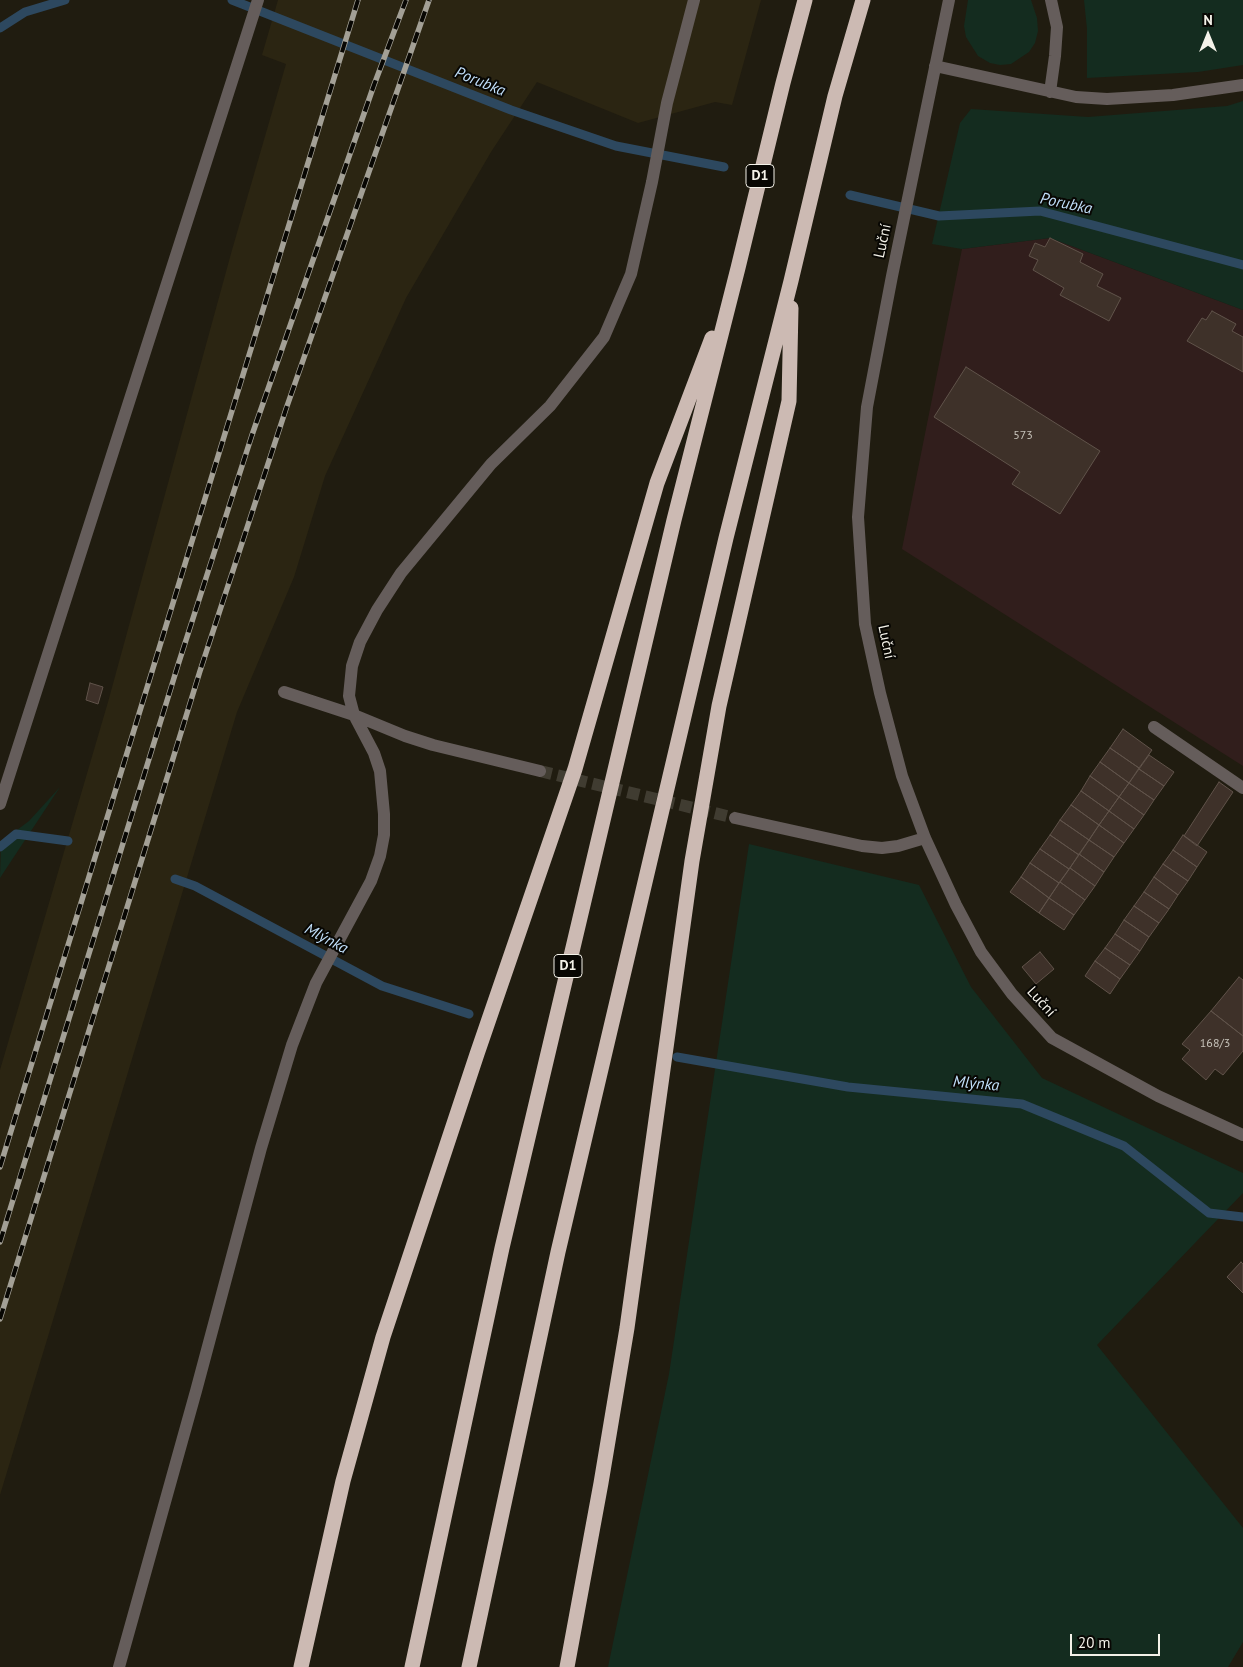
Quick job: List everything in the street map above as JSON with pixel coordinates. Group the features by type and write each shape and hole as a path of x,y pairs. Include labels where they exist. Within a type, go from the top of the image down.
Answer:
{"highway":[{"name":"D1","path":"412,1667 504,1238 671,530 783,83 806,0"},
{"path":"469,1667 560,1242 726,538 791,281 835,96 863,0"},
{"path":"301,1667 343,1481 383,1337 477,1054 575,769 657,483 738,268"},
{"path":"567,1667 627,1328 692,862 715,726 789,401 791,281"}],"street":[{"path":"0,804 258,0"},
{"path":"119,1667 261,1148 292,1045 316,983 371,881 380,856 384,835 384,814 380,772 374,753 354,715 350,696 352,666 360,642 377,610 401,573 491,464 550,406 604,338 631,274 652,182 662,125 694,0"},
{"name":"Luční","path":"949,0 867,406 858,517 867,633 880,693 902,776 925,838 956,905 981,952 1012,994 1052,1038 1158,1096 1243,1135"},
{"path":"1050,92 1055,56 1056,27 1051,0"},
{"path":"935,66 1076,97 1107,99 1173,95 1243,85"},
{"path":"284,692 354,715 405,736 433,745 540,772"},
{"path":"1154,727 1243,788"},
{"path":"734,818 862,846 882,848 898,846 925,838"}],"shaded area":[{"path":"278,0 761,0 732,105 715,102 638,123 537,82 491,152 406,298 325,476 294,577 237,712 0,1495 0,1070 108,702 232,250 286,64 262,55"},
{"path":"1050,238 1243,310 1243,766 902,549 962,249"}],"green space":[{"path":"968,0 1031,0 1037,18 1038,31 1035,43 1029,52 1011,64 1000,65 990,63 978,56 966,37 964,26"},
{"path":"1084,0 1243,0 1243,65 1198,72 1087,78 1087,29"},
{"path":"1243,101 1243,310 1050,238 962,249 932,244 960,123 971,109 1088,117 1227,106"},
{"path":"60,787 0,878 1,842 29,821"},
{"path":"749,844 919,885 971,987 1042,1078 1243,1173 1243,1193 1097,1345 1243,1528 1243,1642 1228,1667 608,1667 669,1374"}],"building":[{"path":"1050,238 1083,254 1080,262 1103,274 1097,286 1121,298 1109,321 1060,295 1064,288 1033,270 1038,260 1029,256 1035,243 1045,247"},
{"path":"1212,311 1236,324 1232,331 1243,337 1243,372 1187,341 1202,318 1206,320"},
{"path":"966,367 1100,451 1060,514 1012,484 1020,472 934,417"},
{"path":"90,683 103,687 98,704 86,700"},
{"path":"1123,729 1152,750 1139,768 1110,748"},
{"path":"1110,748 1139,768 1129,783 1100,762"},
{"path":"1149,755 1174,772 1164,786 1139,769"},
{"path":"1100,762 1129,783 1119,797 1090,776"},
{"path":"1139,769 1164,786 1154,800 1129,783"},
{"path":"1090,776 1119,797 1109,811 1081,791"},
{"path":"1219,782 1233,792 1197,846 1184,836"},
{"path":"1129,783 1154,800 1144,815 1119,797"},
{"path":"1081,791 1109,811 1099,825 1071,805"},
{"path":"1119,797 1144,815 1134,829 1109,811"},
{"path":"1071,805 1099,825 1089,840 1060,820"},
{"path":"1109,811 1134,829 1124,843 1099,825"},
{"path":"1060,820 1089,840 1079,855 1050,835"},
{"path":"1099,825 1124,843 1114,857 1089,840"},
{"path":"1050,835 1079,855 1069,869 1040,849"},
{"path":"1183,835 1207,852 1197,867 1173,850"},
{"path":"1089,840 1114,857 1104,872 1079,854"},
{"path":"1040,849 1069,869 1059,883 1030,863"},
{"path":"1173,850 1197,867 1188,881 1163,864"},
{"path":"1079,854 1104,872 1095,886 1070,868"},
{"path":"1030,863 1059,883 1049,898 1021,877"},
{"path":"1163,864 1188,881 1178,895 1154,877"},
{"path":"1070,868 1095,886 1085,900 1060,882"},
{"path":"1021,877 1049,898 1039,913 1010,892"},
{"path":"1154,877 1178,895 1169,909 1144,892"},
{"path":"1060,882 1085,900 1074,915 1049,898"},
{"path":"1144,892 1169,909 1159,923 1134,906"},
{"path":"1049,898 1074,915 1064,930 1039,913"},
{"path":"1134,906 1159,923 1149,937 1124,920"},
{"path":"1124,920 1149,937 1140,951 1115,934"},
{"path":"1115,934 1140,951 1130,965 1105,948"},
{"path":"1105,948 1130,965 1120,979 1095,961"},
{"path":"1040,952 1054,969 1036,984 1022,967"},
{"path":"1095,961 1120,979 1110,994 1085,976"},
{"path":"1239,977 1243,980 1243,1036 1211,1011"},
{"path":"1211,1011 1243,1036 1243,1051 1223,1075 1215,1069 1206,1080 1182,1059 1190,1050 1182,1044"},
{"path":"1241,1262 1243,1264 1243,1293 1227,1277"}],"waterway":[{"name":"Porubka","path":"0,28 25,12 65,0"},
{"name":"Porubka","path":"232,0 511,110 616,146 724,167"},
{"name":"Porubka","path":"850,195 939,216 1040,211 1243,265"},
{"name":"Mlýnka","path":"0,847 16,834 68,841"},
{"name":"Mlýnka","path":"175,879 195,886 382,986 469,1014"},
{"name":"Mlýnka","path":"677,1057 848,1087 1022,1104 1124,1146 1209,1213 1243,1217"}],"tunnel":[{"path":"540,771 735,818"}],"railway":[{"path":"0,1167 358,0"},
{"path":"0,1242 178,665 252,435 374,85 406,0"},
{"path":"0,1319 200,671 286,409 429,0"}]}
